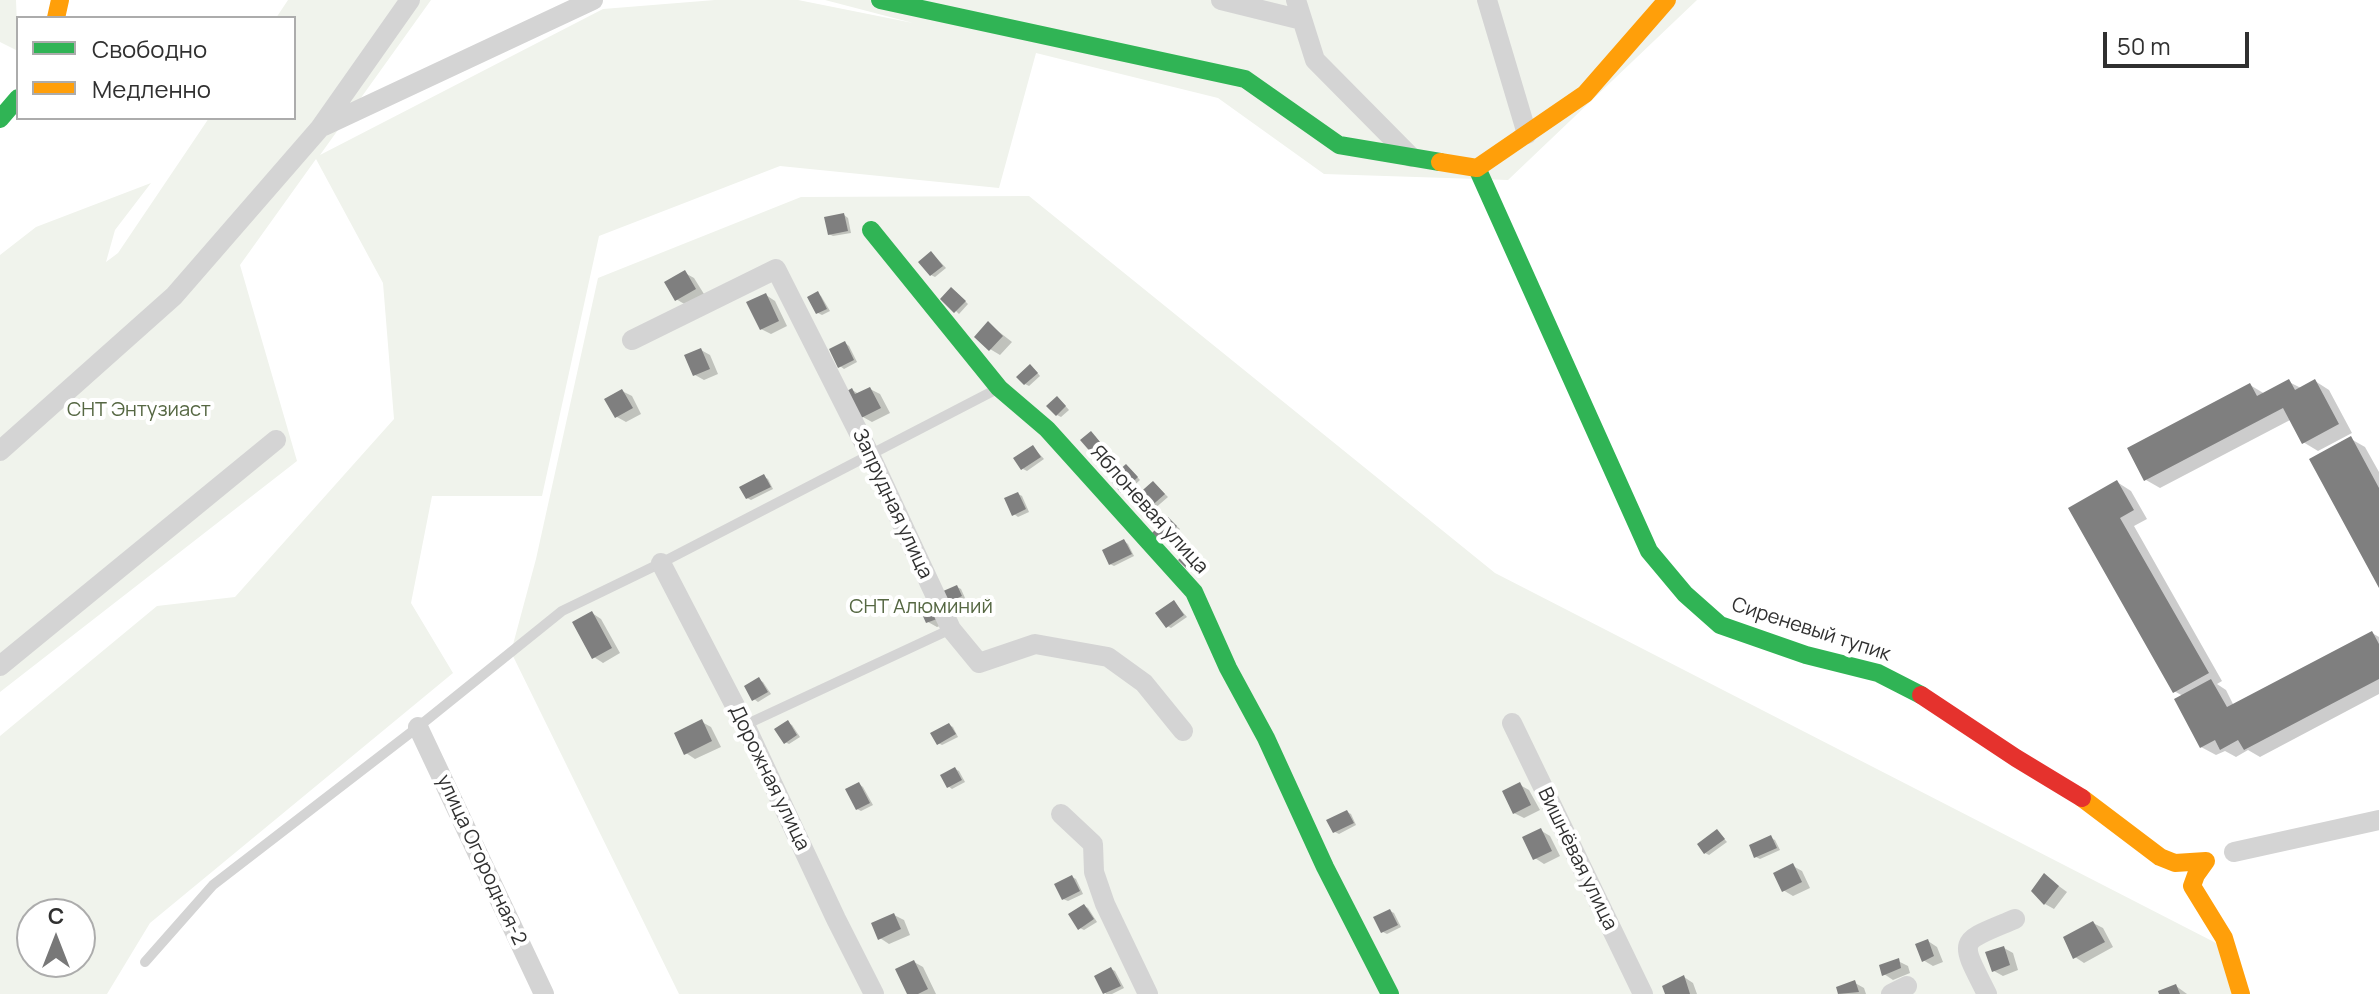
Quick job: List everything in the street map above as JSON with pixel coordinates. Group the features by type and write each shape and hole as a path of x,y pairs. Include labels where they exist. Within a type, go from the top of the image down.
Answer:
{"street":[{"path":"0,451 174,296 320,128 410,0"},
{"path":"320,128 593,0"},
{"path":"880,0 1245,79 1339,145 1477,168 1585,94 1667,0"},
{"path":"1221,0 1299,10 1315,60 1411,157"},
{"path":"1487,0 1527,134"},
{"path":"0,119 16,100"},
{"name":"Сиреневый тупик","path":"1477,168 1649,551 1685,594 1720,625 1806,655 1878,673 1905,686 2080,796 2160,857 2175,863 2206,861 2192,886 2227,945 2233,975 2241,994"},
{"name":"Яблоневая улица","path":"871,230 999,388 1047,429 1194,592 1325,867 1390,994"},
{"name":"Запрудная улица","path":"632,340 776,269 870,455 951,629 979,663 1035,644 1108,657 1144,683 1183,731"},
{"path":"0,666 276,440"},
{"name":"Дорожная улица","path":"661,563 745,725 874,994"},
{"name":"Вишнёвая улица","path":"1512,723 1643,994"},
{"name":"улица Огородная-2","path":"418,727 544,994"},
{"path":"1061,814 1093,844 1094,872 1105,904 1148,994"},
{"path":"2234,852 2379,820"},
{"path":"1987,994 1969,958 1968,944 1976,935 2015,919"}],"lane":[{"path":"145,962 213,885 562,611 999,388"},
{"path":"745,725 951,629"}],"green space":[{"path":"0,0 16,0 16,50 0,42"},
{"name":"СНТ Энтузиаст","path":"288,0 431,0 320,155 603,9 715,0 798,0 913,23 825,0 1697,0 1508,180 1324,174 1218,98 1036,53 999,188 780,166 599,236 542,496 432,496 411,603 453,673 150,923 107,994 0,994 0,736 157,606 235,597 394,419 383,283 316,159 240,265 297,461 0,692 0,255 36,227 151,183 115,230 106,262 118,253 208,120 296,120 296,16 277,16"},
{"name":"СНТ Алюминий","path":"1029,196 1495,573 2216,943 2237,994 679,994 511,652 536,559 598,278 801,197"}],"building":[{"path":"844,213 848,231 828,235 824,217"},
{"path":"931,251 943,266 930,276 918,262"},
{"path":"685,270 696,289 675,301 664,282"},
{"path":"951,287 966,301 954,313 940,299"},
{"path":"818,291 827,309 816,314 807,297"},
{"path":"766,293 779,321 760,330 746,302"},
{"path":"988,321 1003,336 989,351 974,337"},
{"path":"845,341 854,360 838,368 829,349"},
{"path":"701,348 710,369 693,376 684,355"},
{"path":"1030,364 1038,373 1024,385 1016,377"},
{"path":"2289,379 2295,390 2315,379 2339,424 2302,444 2283,408 2144,481 2127,448 2250,383 2257,396"},
{"path":"870,387 881,408 861,418 847,391 852,388 855,394"},
{"path":"622,389 633,408 615,418 604,399"},
{"path":"1057,396 1066,406 1056,416 1046,406"},
{"path":"1091,431 1105,448 1094,456 1080,440"},
{"path":"2351,436 2379,488 2379,588 2309,459"},
{"path":"1033,445 1041,457 1021,470 1013,458"},
{"path":"1126,464 1138,477 1121,493 1109,479"},
{"path":"764,474 771,487 746,499 739,487"},
{"path":"2117,480 2134,510 2120,518 2209,673 2173,693 2068,508"},
{"path":"1153,481 1165,494 1148,509 1136,496"},
{"path":"1018,492 1026,509 1012,516 1004,498"},
{"path":"1168,517 1177,526 1162,542 1152,533"},
{"path":"1124,539 1132,554 1109,565 1102,550"},
{"path":"1192,547 1203,558 1189,571 1178,560"},
{"path":"957,585 962,596 947,603 941,592"},
{"path":"928,600 937,619 926,623 918,605"},
{"path":"1174,600 1184,615 1166,628 1155,613"},
{"path":"592,611 612,648 592,659 572,622"},
{"path":"2372,631 2379,644 2379,679 2244,750 2238,740 2220,750 2215,740 2200,748 2174,699 2211,679 2227,707"},
{"path":"759,677 768,692 752,701 744,686"},
{"path":"702,719 712,741 684,755 674,733"},
{"path":"788,720 797,735 784,744 774,729"},
{"path":"949,723 956,734 937,745 930,733"},
{"path":"955,767 962,780 947,788 940,775"},
{"path":"859,782 870,803 856,810 845,789"},
{"path":"1520,782 1531,805 1513,814 1502,791"},
{"path":"1347,810 1354,823 1333,833 1326,820"},
{"path":"1541,828 1552,851 1533,860 1522,837"},
{"path":"1717,829 1725,839 1704,854 1697,844"},
{"path":"1771,835 1777,848 1754,858 1749,845"},
{"path":"1793,863 1802,882 1782,892 1773,873"},
{"path":"2044,873 2059,886 2044,905 2031,891"},
{"path":"1072,875 1080,891 1062,900 1054,884"},
{"path":"1084,904 1094,919 1078,930 1068,914"},
{"path":"1390,909 1398,925 1381,933 1373,917"},
{"path":"894,913 901,929 878,940 871,923"},
{"path":"2093,921 2105,942 2073,959 2063,937"},
{"path":"1928,939 1934,956 1922,962 1915,944"},
{"path":"2004,946 2010,965 1992,972 1985,952"},
{"path":"1899,958 1901,968 1882,976 1879,965"},
{"path":"914,960 928,989 918,994 907,994 895,969"},
{"path":"1111,967 1121,986 1103,994 1094,976"},
{"path":"1684,975 1690,994 1665,994 1662,986"},
{"path":"1855,980 1859,992 1838,994 1836,987"},
{"path":"2176,984 2180,994 2159,994 2158,991"}],"traffic: fast":[{"path":"880,0 1245,79 1339,145 1440,162"},
{"path":"0,119 16,100"},
{"path":"1477,168 1649,551 1685,594 1720,625 1806,655 1878,673 1921,695"},
{"path":"871,230 999,388 1047,429 1194,592 1325,867 1390,994"}],"traffic: slow":[{"path":"56,16 60,0"},
{"path":"1440,162 1477,168 1585,94 1667,0"},
{"path":"2082,798 2160,857 2175,863 2206,861 2192,886 2224,938 2241,994"}],"traffic: jam":[{"path":"1921,695 2082,798"}]}
